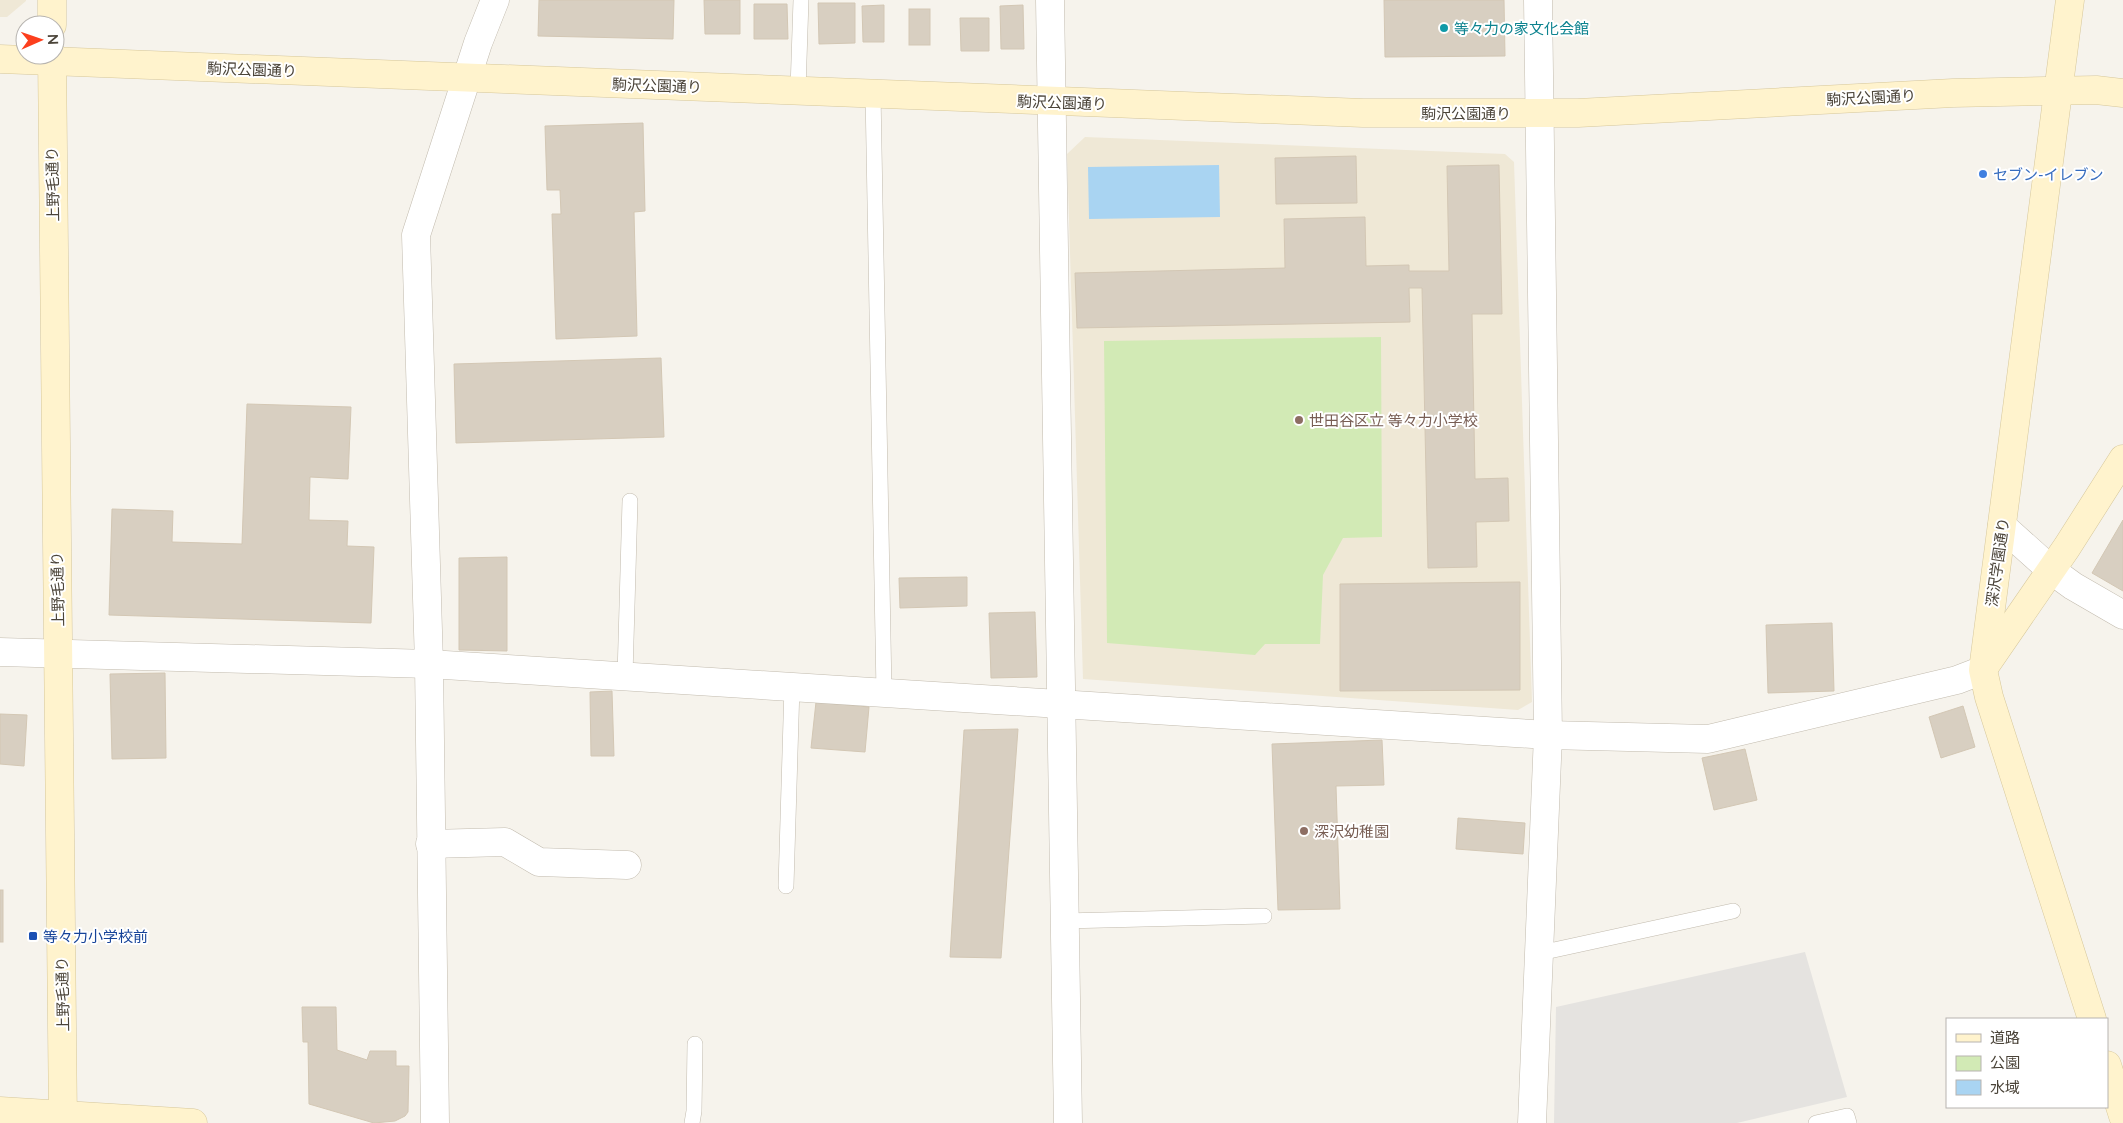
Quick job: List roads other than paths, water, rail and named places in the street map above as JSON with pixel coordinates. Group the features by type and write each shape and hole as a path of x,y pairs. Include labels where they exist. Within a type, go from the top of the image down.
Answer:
{"street":[{"path":"52,0 52,15"},
{"path":"435,1123 429,664 416,235 494,0"},
{"path":"1050,0 1068,1123"},
{"path":"1532,1123 1548,735 1538,0"},
{"name":"深沢学園通り","path":"2070,0 1983,670 1989,697 2092,1018"},
{"name":"駒沢公園通り","path":"0,59 15,59"},
{"name":"駒沢公園通り","path":"65,59 467,78 1363,113 1578,113 1952,93 2058,90 2096,90 2123,93"},
{"name":"上野毛通り","path":"52,65 62,1119"},
{"path":"0,652 429,664 1548,735 1708,739 1957,680 1983,670 2123,459"},
{"path":"2002,526 2051,570 2073,586 2123,615"},
{"path":"430,844 505,842 539,862 627,865"},
{"path":"2108,1068 2123,1116"},
{"path":"0,1111 62,1119 193,1123"}],"lane":[{"path":"798,90 801,0"},
{"path":"873,93 884,692"},
{"path":"625,676 630,501"},
{"path":"786,886 792,686"},
{"path":"1540,953 1733,911"},
{"path":"1064,920 1264,916"},
{"path":"692,1123 694,1111 695,1044"},
{"path":"1816,1123 1847,1116 1849,1123"}],"water":[{"path":"1219,165 1220,217 1089,219 1088,167"}],"place":[{"name":"等々力の家文化会館","path":"1444,28"},
{"name":"セブン-イレブン","path":"1983,174"},
{"name":"世田谷区立 等々力小学校","path":"1299,420"},
{"name":"深沢幼稚園","path":"1304,831"},
{"name":"等々力小学校前","path":"33,936"}]}
